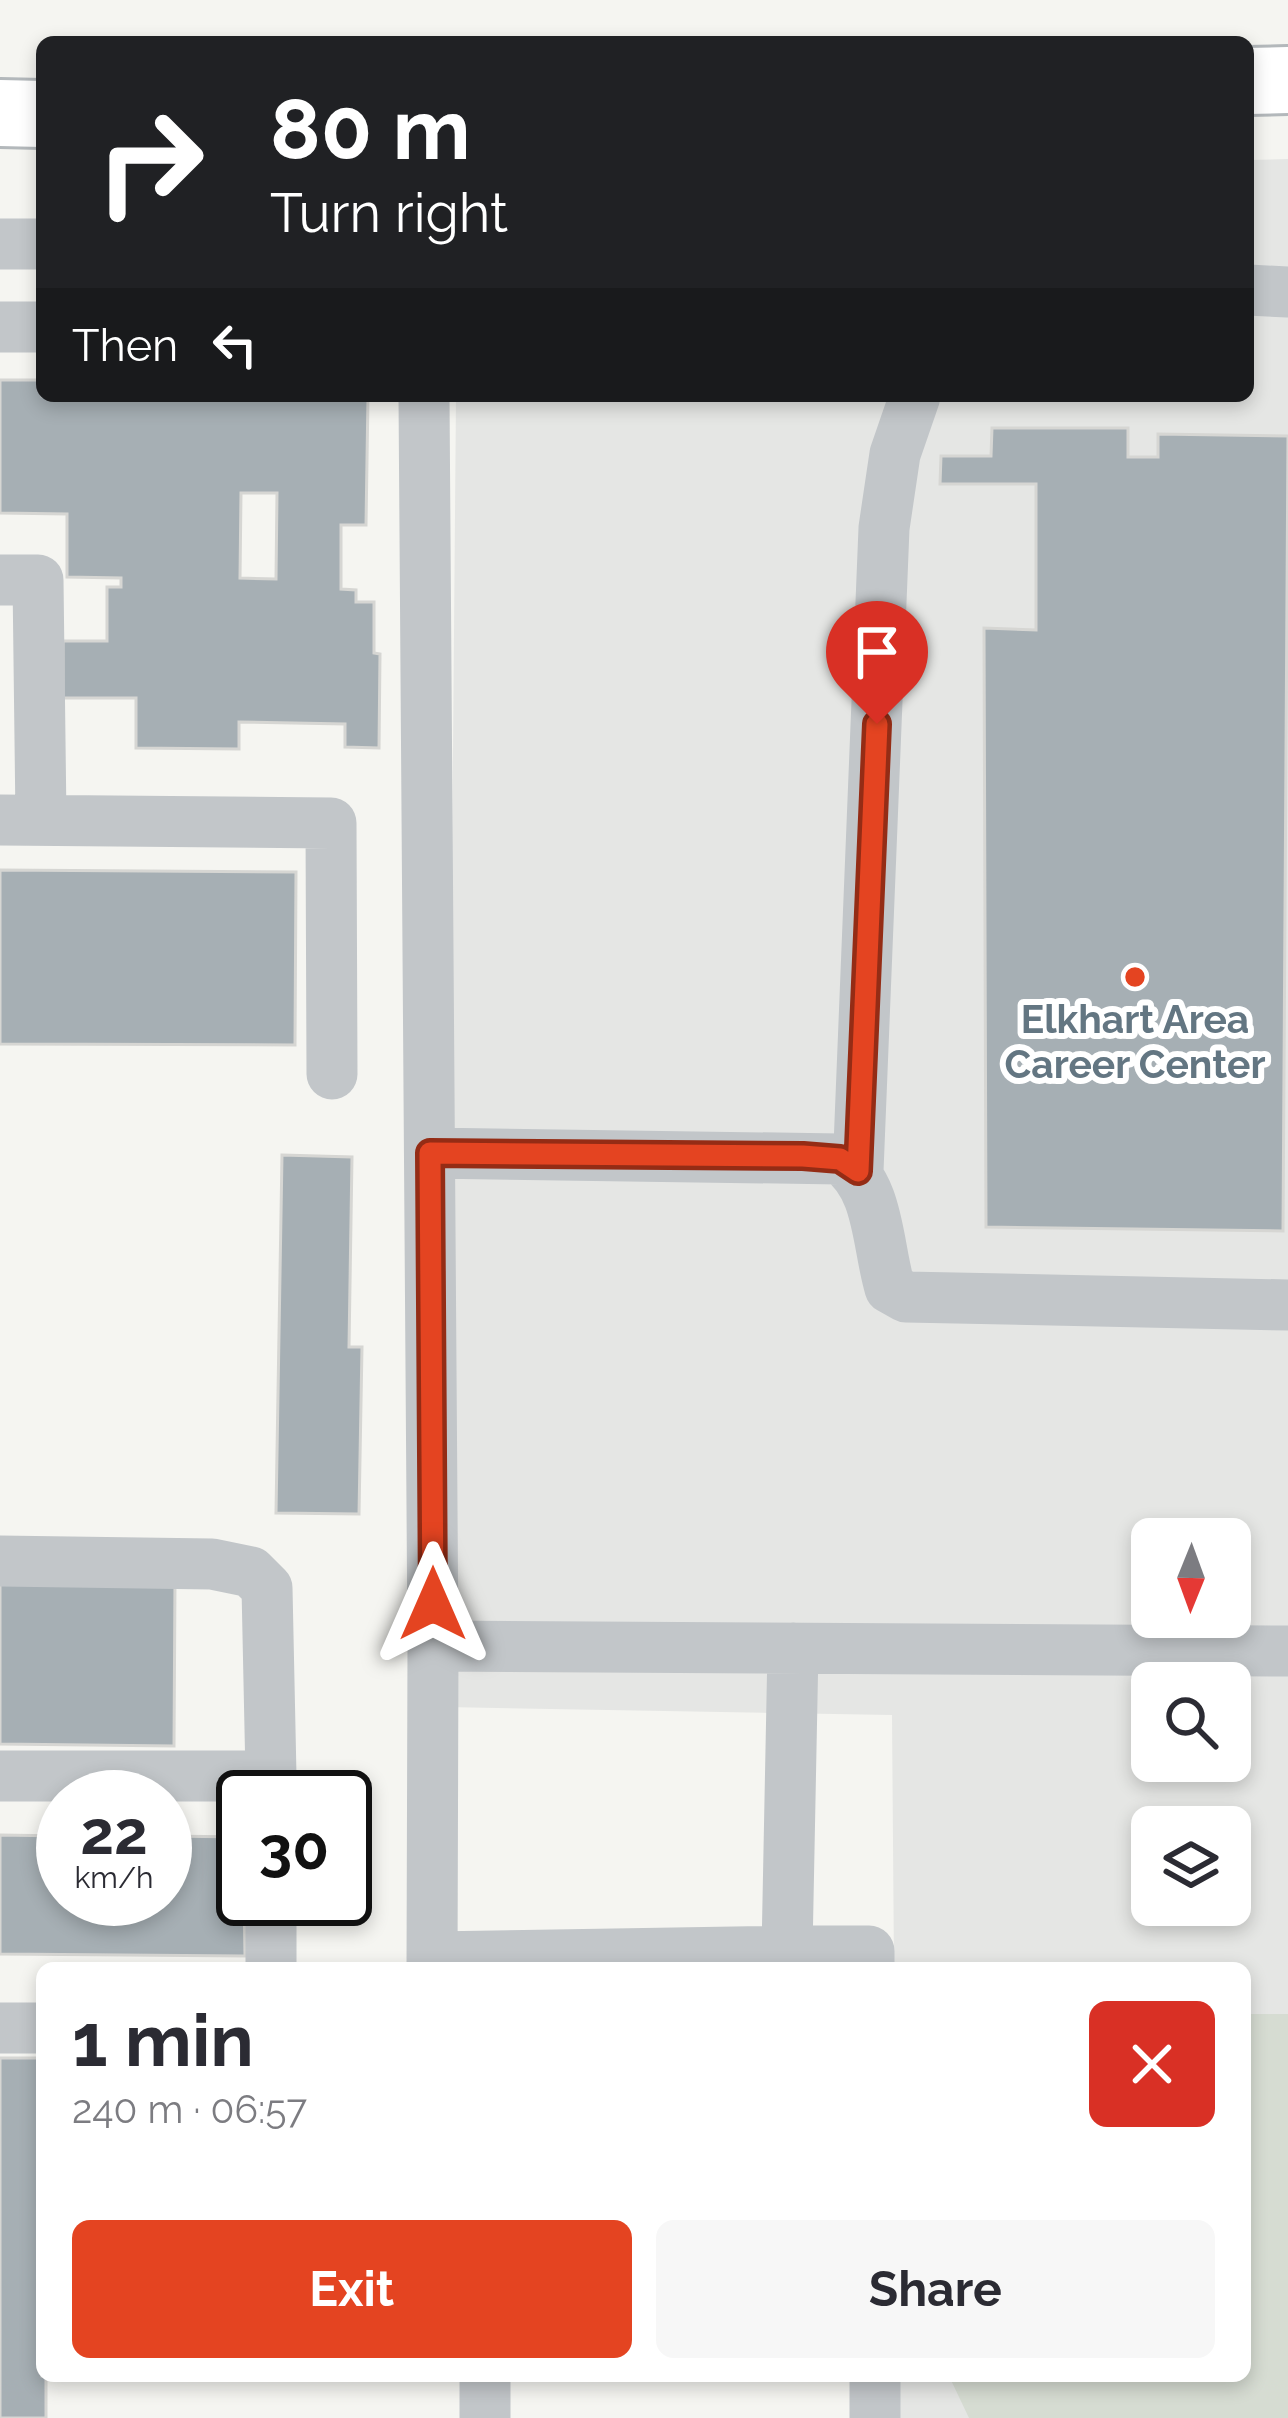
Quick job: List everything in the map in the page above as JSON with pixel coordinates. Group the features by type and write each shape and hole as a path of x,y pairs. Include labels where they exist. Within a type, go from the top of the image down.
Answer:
{"main road":[{"path":"1254,81 1288,80"},
{"path":"0,112 36,114"}],"street":[{"path":"0,244 36,244"},
{"path":"1254,290 1288,292"},
{"path":"0,327 36,327"},
{"path":"424,402 434,1646 432,1962"},
{"path":"913,402 895,454 884,527 858,1171 868,1192 890,1288 906,1298 1288,1305"},
{"path":"0,580 38,580 20,717 21,820 332,823 332,1074"},
{"path":"430,1153 803,1156 840,1159 858,1171"},
{"path":"0,1561 212,1564 251,1572 267,1588 271,1770"},
{"path":"434,1646 1288,1652"},
{"path":"788,1951 793,1648"},
{"path":"0,1776 216,1785"},
{"path":"271,1926 271,1962"},
{"path":"462,1962 788,1951 869,1952 869,1962"},
{"path":"0,2028 36,2028"},
{"path":"485,2382 485,2418"},
{"path":"875,2382 875,2418"}],"shaded area":[{"path":"1288,159 1288,2418 896,2418 896,2382 1251,2382 1251,1962 894,1962 892,1715 445,1707 456,402 1254,402 1254,160"},
{"path":"1251,2014 1288,2014 1288,2418 969,2418 952,2382 1251,2382"}],"building":[{"path":"0,380 36,380 36,402 368,402 366,525 341,525 341,589 356,590 356,602 374,602 374,653 380,654 379,748 345,747 345,724 239,722 239,749 136,748 136,698 63,698 63,641 107,641 107,587 121,587 121,578 67,577 67,514 0,513","holes":["241,493 277,493 276,579 240,578"]},
{"name":"Elkhart Area Career Center","path":"992,428 1128,428 1128,457 1158,457 1158,434 1288,436 1283,1231 986,1227 984,628 1036,630 1036,484 940,484 941,456 991,456"},
{"path":"0,870 296,872 295,1045 0,1044"},
{"path":"282,1155 352,1157 349,1347 362,1347 359,1514 276,1513"},
{"path":"0,1579 175,1580 174,1746 0,1744"},
{"path":"0,1835 36,1836 36,1926 192,1926 192,1836 216,1837 216,1926 244,1926 245,1956 0,1954"},
{"path":"0,2058 36,2058 36,2382 46,2382 46,2418 0,2418"}],"place":[{"name":"Elkhart Area Career Center","path":"1135,977"}],"route":[{"path":"433,1604 430,1153 803,1156 840,1159 858,1171 877,724"}]}
